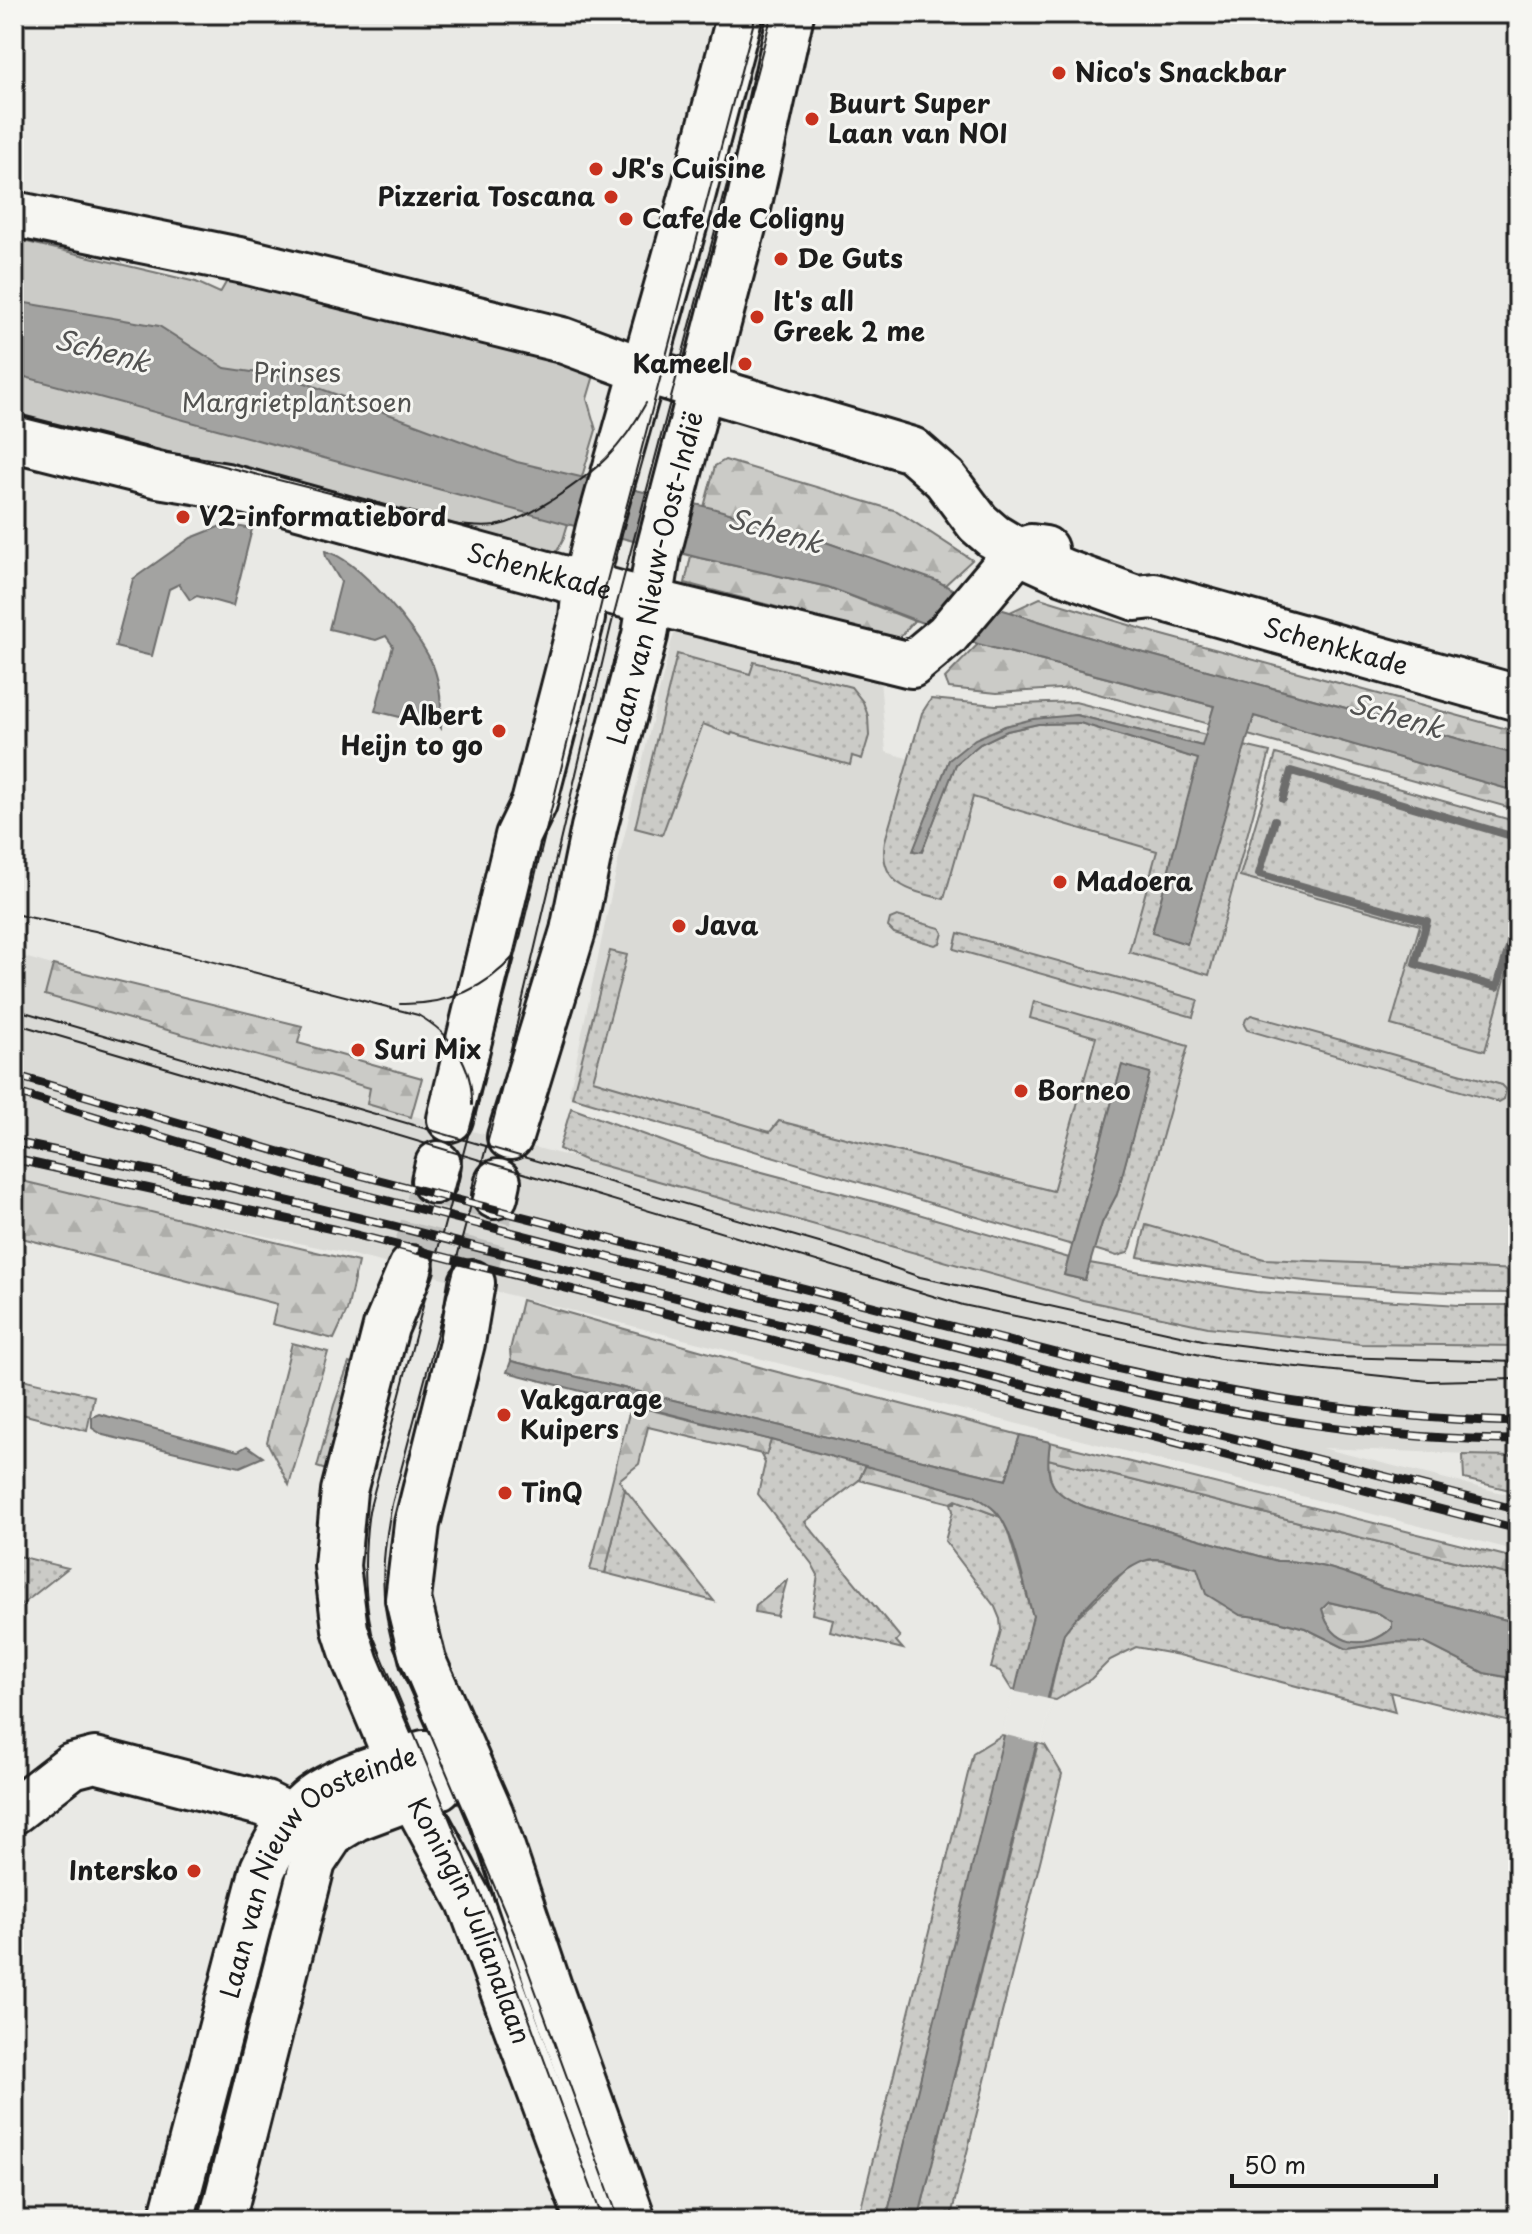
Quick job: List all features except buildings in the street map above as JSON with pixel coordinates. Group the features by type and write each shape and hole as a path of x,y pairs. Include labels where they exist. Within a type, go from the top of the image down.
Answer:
{"main road":[{"path":"450,1119 518,836 534,803 579,629 597,534 740,14"},
{"name":"Laan van Nieuw-Oost-Indië","path":"510,1137 573,931 594,828 645,635 658,553 748,208 791,14"},
{"path":"14,214 244,261 547,336 643,370 912,450 945,479 978,523 1018,551"},
{"name":"Schenkkade","path":"14,439 158,475 226,486 585,585 911,665 947,635 1018,551 1031,547 1079,556 1141,581 1154,596 1518,698"},
{"name":"Koningin Julianalaan","path":"411,1268 386,1327 344,1491 337,1566 345,1629 356,1663 406,1779 470,1902 588,2220"},
{"name":"Koningin Julianalaan","path":"472,1283 462,1343 412,1553 408,1599 423,1661 491,1815 633,2220"},
{"name":"Laan van Nieuw Oosteinde","path":"222,2220 313,1862 306,1802 320,1792 406,1779 451,1782 465,1756"},
{"path":"14,1811 72,1766 95,1760 265,1804 308,1833"},
{"name":"Laan van Nieuw Oosteinde","path":"171,2220 263,1869 278,1840 308,1833"}],"shaded area":[{"path":"678,624 880,679 886,752 1518,934 1518,1278 1266,1266 1143,1231 1102,1223 1073,1243 569,1095 618,862"},
{"path":"14,954 52,965 45,995 370,1088 368,1104 587,1161 1083,1300 1361,1344 1518,1346 1518,1456 1322,1448 1518,1497 1518,1551 337,1251 14,1184"}],"green space":[{"name":"Prinses Margrietplantsoen","path":"14,239 196,282 220,293 235,267 598,362 587,399 596,430 563,540 555,555 14,428"},
{"path":"725,460 897,511 972,560 945,585 811,537 704,507 715,466"},
{"path":"691,556 828,587 914,621 898,639 685,583"},
{"path":"1040,598 1159,634 1518,732 1518,755 1104,642 1010,612"},
{"path":"978,644 1214,706 1209,724 1076,688 997,693 949,688 945,678"},
{"path":"677,654 750,674 754,662 851,687 863,702 868,716 869,736 862,759 852,756 850,765 731,735 703,724 662,835 635,828"},
{"path":"931,699 996,705 1075,702 1206,735 1202,746 1076,715 1005,726 949,760 914,850 922,851 956,764 980,744 1007,731 1038,724 1080,723 1199,759 1152,932 1187,944 1244,746 1270,752 1209,975 1129,952 1157,851 973,797 944,899 899,884 886,868 885,841 922,713"},
{"path":"1254,716 1518,792 1518,810 1248,735"},
{"path":"1276,754 1518,822 1518,950 1513,950 1485,1051 1391,1025 1420,925 1240,876"},
{"path":"897,916 940,928 943,933 940,943 935,945 894,933 888,927 890,919"},
{"path":"958,933 1198,1000 1193,1017 954,949"},
{"path":"610,951 627,955 593,1080 770,1132 779,1121 1053,1191 1096,1037 1030,1018 1034,1001 1188,1046 1128,1253 1117,1256 1094,1249 1102,1223 1117,1194 1149,1073 1122,1066 1072,1245 572,1097"},
{"path":"53,965 302,1026 298,1043 422,1078 411,1117 367,1104 370,1088 45,995"},
{"path":"1251,1015 1502,1085 1506,1089 1504,1099 1499,1102 1247,1030 1244,1025"},
{"path":"571,1108 709,1158 891,1206 1069,1258 1064,1275 1085,1280 1089,1263 1256,1292 1459,1305 1518,1305 1518,1346 1361,1344 1208,1327 1083,1300 587,1161 559,1149"},
{"path":"14,1179 358,1262 347,1311 334,1339 272,1324 277,1304 18,1237 21,1224 14,1222"},
{"path":"1146,1225 1264,1259 1518,1270 1518,1293 1422,1291 1327,1284 1138,1257"},
{"path":"522,1300 770,1370 1020,1435 1006,1480 511,1361 510,1350"},
{"path":"292,1343 328,1352 289,1485 267,1442"},
{"path":"349,1363 354,1365 326,1470 317,1467"},
{"path":"14,1377 94,1396 87,1431 14,1412"},
{"path":"631,1405 771,1440 766,1455 648,1427 639,1464 619,1480 625,1489 605,1573 590,1570"},
{"path":"771,1440 866,1465 859,1480 805,1522 900,1637 896,1641 903,1649 830,1631 833,1619 812,1614 818,1575 758,1494 765,1463 760,1453 766,1455"},
{"path":"1050,1442 1518,1559 1518,1577 1048,1459"},
{"path":"1463,1455 1518,1456 1518,1492 1464,1479"},
{"path":"1048,1459 1518,1577 1518,1623 1382,1588 1331,1568 1277,1561 1086,1507 1068,1500 1057,1491 1050,1478"},
{"path":"866,1465 975,1496 990,1505 1001,1517 956,1500 951,1503 859,1480"},
{"path":"625,1489 714,1601 605,1573"},
{"path":"956,1500 1001,1517 1008,1532 1033,1616 1017,1691 1012,1690 1000,1671 991,1668 1001,1630 995,1607 945,1541 953,1511 951,1503"},
{"path":"14,1555 68,1568 14,1611"},
{"path":"1157,1559 1198,1568 1240,1615 1305,1628 1347,1649 1395,1642 1426,1643 1484,1673 1518,1679 1518,1724 1390,1692 1395,1712 1179,1655 1136,1647 1110,1660 1091,1679 1056,1700 1049,1699 1064,1633 1074,1620 1128,1569 1141,1561"},
{"path":"787,1580 777,1616 755,1612 756,1605"},
{"path":"1328,1602 1380,1614 1393,1622 1393,1627 1372,1640 1351,1642 1341,1638 1327,1622 1322,1609"},
{"path":"1002,1735 1006,1736 886,2220 858,2220 973,1753"},
{"path":"1038,1743 1045,1745 1062,1774 950,2220 918,2220"}],"water":[{"name":"Schenk","path":"14,301 159,326 225,368 292,378 517,462 712,508 811,537 937,581 976,602 1104,642 1518,755 1518,792 1254,716 1187,944 1152,933 1198,759 1080,723 1038,724 1007,731 980,744 956,764 922,852 913,851 949,760 975,739 1005,726 1033,719 1076,715 1202,746 1214,706 978,644 828,587 567,524 14,374"},
{"path":"226,524 252,529 233,606 197,596 190,600 179,584 169,589 152,656 115,647 133,579 191,538"},
{"path":"325,551 354,567 370,581 424,648 439,685 441,728 434,717 417,727 412,720 375,711 393,646 386,636 376,640 329,629 341,582"},
{"path":"1122,1065 1150,1073 1117,1194 1102,1223 1085,1280 1064,1275"},
{"path":"511,1361 1006,1480 1020,1435 1050,1442 1048,1466 1052,1484 1064,1496 1086,1507 1277,1561 1331,1568 1382,1588 1518,1623 1518,1679 1484,1673 1425,1643 1395,1642 1347,1649 1305,1628 1240,1615 1206,1594 1197,1568 1170,1561 1154,1559 1143,1562 1105,1588 1064,1633 918,2220 886,2220 1033,1616 1005,1524 994,1510 975,1496 507,1372","holes":["1329,1602 1380,1614 1392,1622 1392,1628 1382,1636 1361,1642 1341,1638 1333,1631 1322,1609"]},
{"path":"99,1414 238,1451 247,1446 263,1457 240,1467 103,1435 92,1428 92,1417"}],"pier":[{"path":"1013,1691 1053,1700 1042,1744 1002,1734"}],"waterway":[{"path":"1283,799 1291,771 1518,838"},
{"path":"1275,820 1259,874 1427,921 1415,964 1497,987 1510,944 1518,946"}],"tunnel":[{"path":"411,1268 434,1181"},
{"path":"472,1283 495,1196"}],"tram line":[{"path":"603,2220 502,1945 372,1633 365,1572 366,1542 369,1511 519,942 604,592 756,14"},
{"path":"619,2220 517,1940 392,1643 385,1607 384,1557 392,1504 501,1091 611,626 772,14"},
{"path":"14,413 452,524 484,527 525,516 582,479 617,447 646,403"},
{"path":"14,914 95,931 418,1015 441,1031 458,1052 469,1077 472,1105"},
{"path":"400,1004 432,1002 462,993 490,978 514,956"},
{"path":"14,1009 840,1249 920,1277 1207,1341 1335,1357 1518,1362"},
{"path":"14,1023 963,1305 1220,1359 1429,1381 1518,1379"}],"railway":[{"path":"14,1075 352,1173 1107,1366 1311,1404 1414,1416 1518,1422"},
{"path":"14,1092 295,1177 1111,1386 1212,1408 1313,1425 1415,1436 1518,1440"},
{"path":"14,1142 220,1185 393,1226 1518,1510"},
{"path":"14,1159 337,1230 1518,1529"}],"place":[{"name":"Nico's Snackbar","path":"1059,73"},
{"name":"Buurt Super Laan van NOI","path":"812,119"},
{"name":"JR's Cuisine","path":"596,169"},
{"name":"Pizzeria Toscana","path":"611,197"},
{"name":"Cafe de Coligny","path":"626,219"},
{"name":"De Guts","path":"781,259"},
{"name":"It's all Greek 2 me","path":"757,317"},
{"name":"Kameel","path":"745,364"},
{"name":"V2-informatiebord","path":"183,517"},
{"name":"Albert Heijn to go","path":"499,731"},
{"name":"Madoera","path":"1060,882"},
{"name":"Java","path":"679,926"},
{"name":"Suri Mix","path":"358,1050"},
{"name":"Borneo","path":"1021,1091"},
{"name":"Vakgarage Kuipers","path":"504,1415"},
{"name":"TinQ","path":"505,1493"},
{"name":"Intersko","path":"194,1871"}]}
